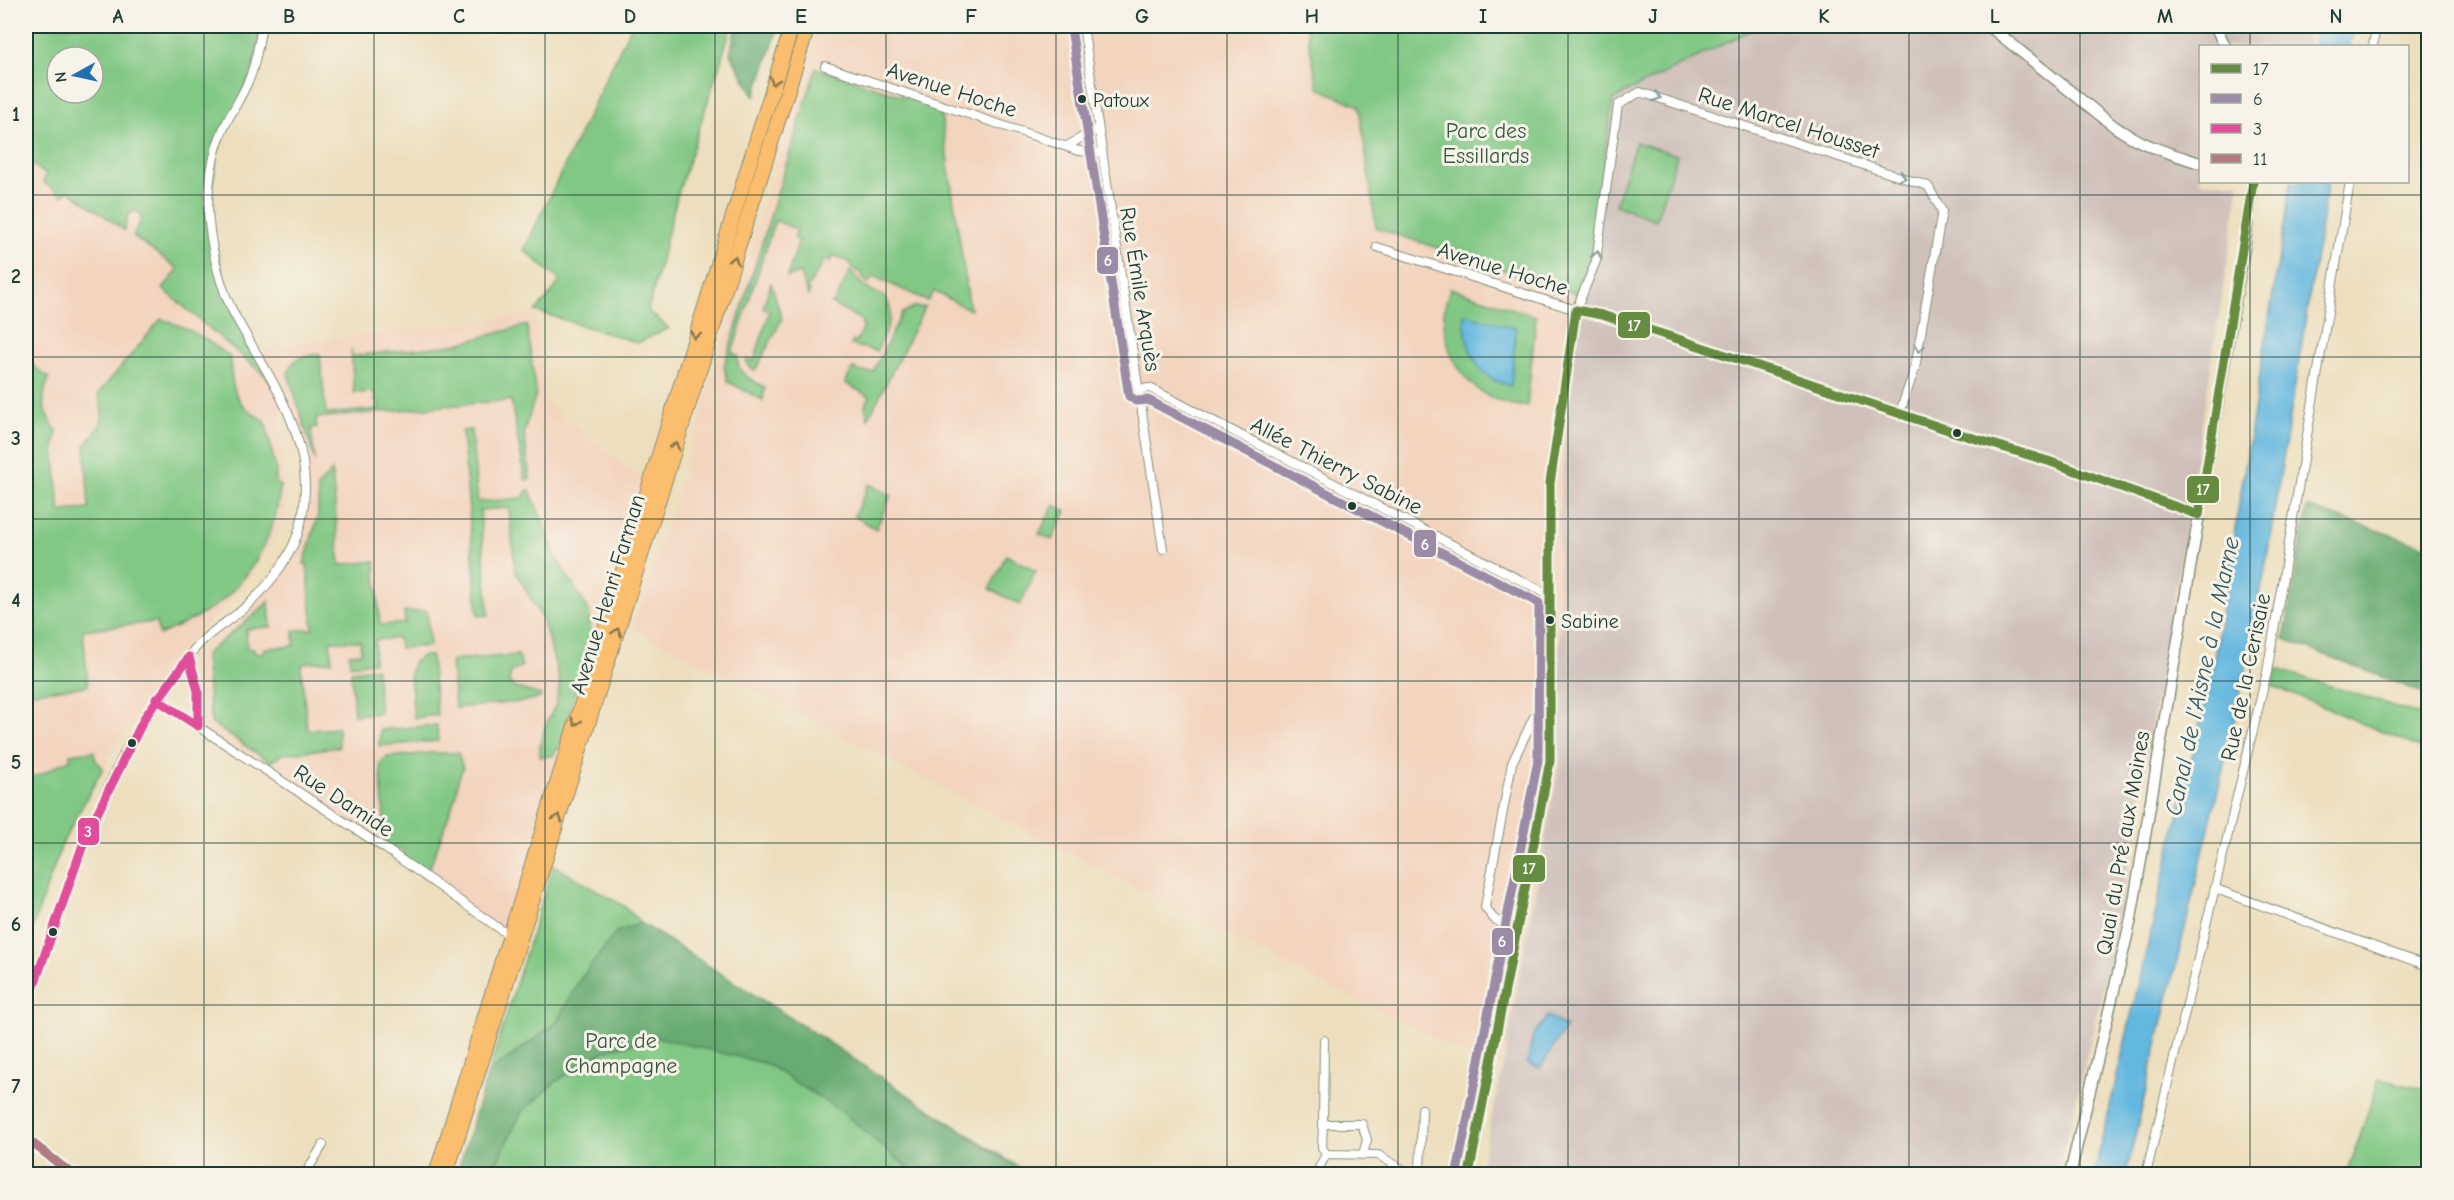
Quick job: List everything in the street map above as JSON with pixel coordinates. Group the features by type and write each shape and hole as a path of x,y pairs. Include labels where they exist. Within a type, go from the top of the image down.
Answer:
{"main road":[{"name":"Avenue Henri Farman","path":"436,1174 792,26"},
{"name":"Avenue Henri Farman","path":"446,1174 808,26"}],"street":[{"path":"26,1023 30,997 86,836 131,743 156,699 189,657 213,631 252,602 277,571 293,545 300,525 305,487 303,461 296,431 276,385 237,320 224,289 216,265 209,220 208,197 220,138 250,76 262,26"},
{"name":"Rue Émile Arquès","path":"1083,26 1163,549"},
{"path":"1989,26 2115,127 2149,147 2198,161"},
{"path":"2215,26 2224,45"},
{"path":"2373,45 2376,26"},
{"name":"Avenue Hoche","path":"825,66 1079,151 1102,153"},
{"name":"Rue Marcel Housset","path":"1576,310 1596,261 1618,105 1640,92 1928,186 1942,211 1915,368 1900,412"},
{"path":"1066,146 1098,128"},
{"name":"Quai du Pré aux Moines","path":"2070,1174 2131,919 2245,242 2253,183"},
{"name":"Rue de la Cerisaie","path":"2146,1174 2268,672 2350,183"},
{"name":"Avenue Hoche","path":"1377,247 1576,310 1602,315 1678,339 2119,485 2199,515"},
{"path":"1469,1174 1550,761 1550,483 1576,310"},
{"name":"Allée Thierry Sabine","path":"1139,389 1150,388 1551,596"},
{"path":"189,657 199,686 201,705 198,726"},
{"path":"1518,933 1493,918 1485,907 1512,763 1534,717 1551,698"},
{"name":"Rue Damide","path":"156,699 395,855 510,936"},
{"path":"2216,889 2428,966"},
{"path":"1324,1040 1322,1147 1326,1155"},
{"path":"1420,1174 1422,1109"},
{"path":"1323,1124 1362,1124 1367,1140 1363,1154"},
{"path":"26,1138 72,1174"},
{"path":"304,1174 323,1145"},
{"path":"1326,1155 1378,1155 1411,1174"},
{"path":"1316,1174 1326,1155"}],"shaded area":[{"path":"26,26 264,26 220,138 208,197 214,253 231,305 259,354 278,346 536,313 545,402 643,480 648,489 510,936 198,726 201,705 189,657 252,602 277,571 300,525 303,461 283,401 280,413 286,519 243,589 170,661 153,692 116,745 62,844 26,947"},
{"path":"818,26 1306,26 1318,88 1359,106 1376,228 1577,294 1559,514 1560,760 1503,1066 1484,1065 632,628 675,500"},
{"path":"1759,26 2314,26 2310,45 2199,45 2199,183 2240,183 2185,533 2120,914 2059,1174 1479,1174 1503,1066 1560,760 1559,514 1577,294 1590,259 1613,99"}],"green space":[{"path":"26,26 262,26 253,69 216,155 209,220 231,305 276,385 163,289 178,269 133,236 141,220 140,214 136,211 129,213 124,230 68,190 63,196 43,182 46,175 26,159"},
{"path":"631,26 732,26 677,197 648,311 669,328 638,343 535,311 560,281 524,250"},
{"path":"736,26 779,26 755,97 730,54"},
{"name":"Parc des Essillards","path":"1306,26 1759,26 1613,99 1590,259 1577,294 1376,228 1359,106 1318,88"},
{"path":"816,68 940,108 970,310 934,291 928,301 873,276 868,284 860,273 852,268 851,263 834,255 830,262 824,260 807,289 810,291 808,296 800,273 787,277 799,240 794,238 797,230 775,220 732,353 738,355 742,372 765,388 763,400 728,382 724,366"},
{"path":"1636,142 1677,155 1656,220 1615,205"},
{"path":"850,271 865,287 882,295 888,303 890,316 877,351 851,345 853,341 856,342 864,326 861,325 863,321 830,303 834,303"},
{"path":"771,283 782,319 755,371 747,364 747,359 754,361 770,310 763,308"},
{"path":"1450,288 1536,316 1527,406 1509,404 1478,390 1457,365 1445,333 1444,312"},
{"path":"914,307 925,307 868,419 865,405 870,397 845,383 853,368 861,372 873,372 902,313"},
{"path":"161,319 197,335 230,357 236,395 246,409 265,420 276,470 276,484 280,485 279,501 270,532 246,576 224,599 209,610 159,635 156,622 83,630 88,686 26,693 26,360 49,378 44,393 44,406 48,418 57,431 54,449 60,511 89,509 85,446 101,423 102,411 98,394"},
{"path":"527,325 536,394 524,432 530,479 525,480 511,400 316,418 317,427 311,429 315,461 288,373 296,360 320,354 326,414 379,409 374,392 354,393 351,348 352,356 453,345"},
{"path":"471,430 478,502 523,498 527,490 530,490 557,559 589,611 591,637 559,748 552,756 540,757 540,747 546,724 556,704 560,682 543,621 515,570 509,508 480,510 489,615 478,616 462,431"},
{"path":"332,471 340,565 375,561 380,625 405,623 404,612 427,611 430,646 400,648 398,638 375,640 374,662 350,665 349,654 361,653 360,641 330,641 332,661 305,663 301,666 307,728 311,730 338,728 339,747 283,754 270,762 211,723 205,655 269,601 271,627 246,629 247,649 254,649 255,653 264,652 265,648 294,646 294,630 313,629 307,564 304,564 318,515 318,486"},
{"path":"869,484 891,495 876,529 854,516"},
{"path":"1054,505 1066,511 1052,540 1039,534"},
{"path":"2307,507 2428,547 2428,695 2284,639"},
{"path":"1006,555 1036,571 1020,605 990,589"},
{"path":"518,655 522,666 511,672 509,681 513,687 541,695 540,698 455,708 451,660"},
{"path":"422,656 431,656 437,715 414,718 410,673 413,663"},
{"path":"376,668 380,713 354,715 351,671"},
{"path":"2277,669 2428,717 2428,751 2273,686"},
{"path":"437,725 438,741 379,746 380,730"},
{"path":"94,751 95,759 103,768 62,844 26,947 26,777 39,775 70,760 70,754"},
{"path":"458,753 463,768 458,780 456,795 426,878 404,860 403,850 386,849 380,763 387,757"},
{"name":"Parc de Champagne","path":"553,865 624,906 641,923 1030,1174 457,1174"},
{"path":"641,923 816,1034 1026,1174 915,1174 842,1112 767,1064 657,1037 604,1051 555,1082 521,1113 491,1174 457,1174 488,1073 556,1023 577,984 616,932"},
{"path":"2379,1079 2428,1090 2428,1174 2340,1174 2348,1172"}],"water":[{"path":"2316,26 2354,26 2350,45 2313,45"},
{"path":"2291,183 2328,183 2264,575 2236,715 2126,1174 2094,1174 2212,671"},
{"path":"1464,314 1516,328 1511,386 1492,379 1478,366 1467,341"},
{"path":"1548,1016 1566,1027 1540,1068 1527,1063 1533,1035"}],"transit line":[{"name":"6","path":"1071,28 1129,396 1136,401 1148,400 1539,603 1538,760 1457,1172"},
{"name":"17","path":"1469,1174 1550,761 1550,483 1576,310 1602,315 1678,339 1957,433 2048,461 2199,515 2253,183"},
{"name":"3","path":"156,699 198,726 198,691 189,657"},
{"name":"3","path":"26,1023 30,997 86,836 145,717 189,657"},
{"name":"11","path":"26,1138 72,1174"}],"place":[{"name":"Patoux","path":"1082,99"},
{"name":"Sabine","path":"1550,620"}],"water label":[{"name":"Canal de l'Aisne à la Marne","path":"2202,676"}]}
